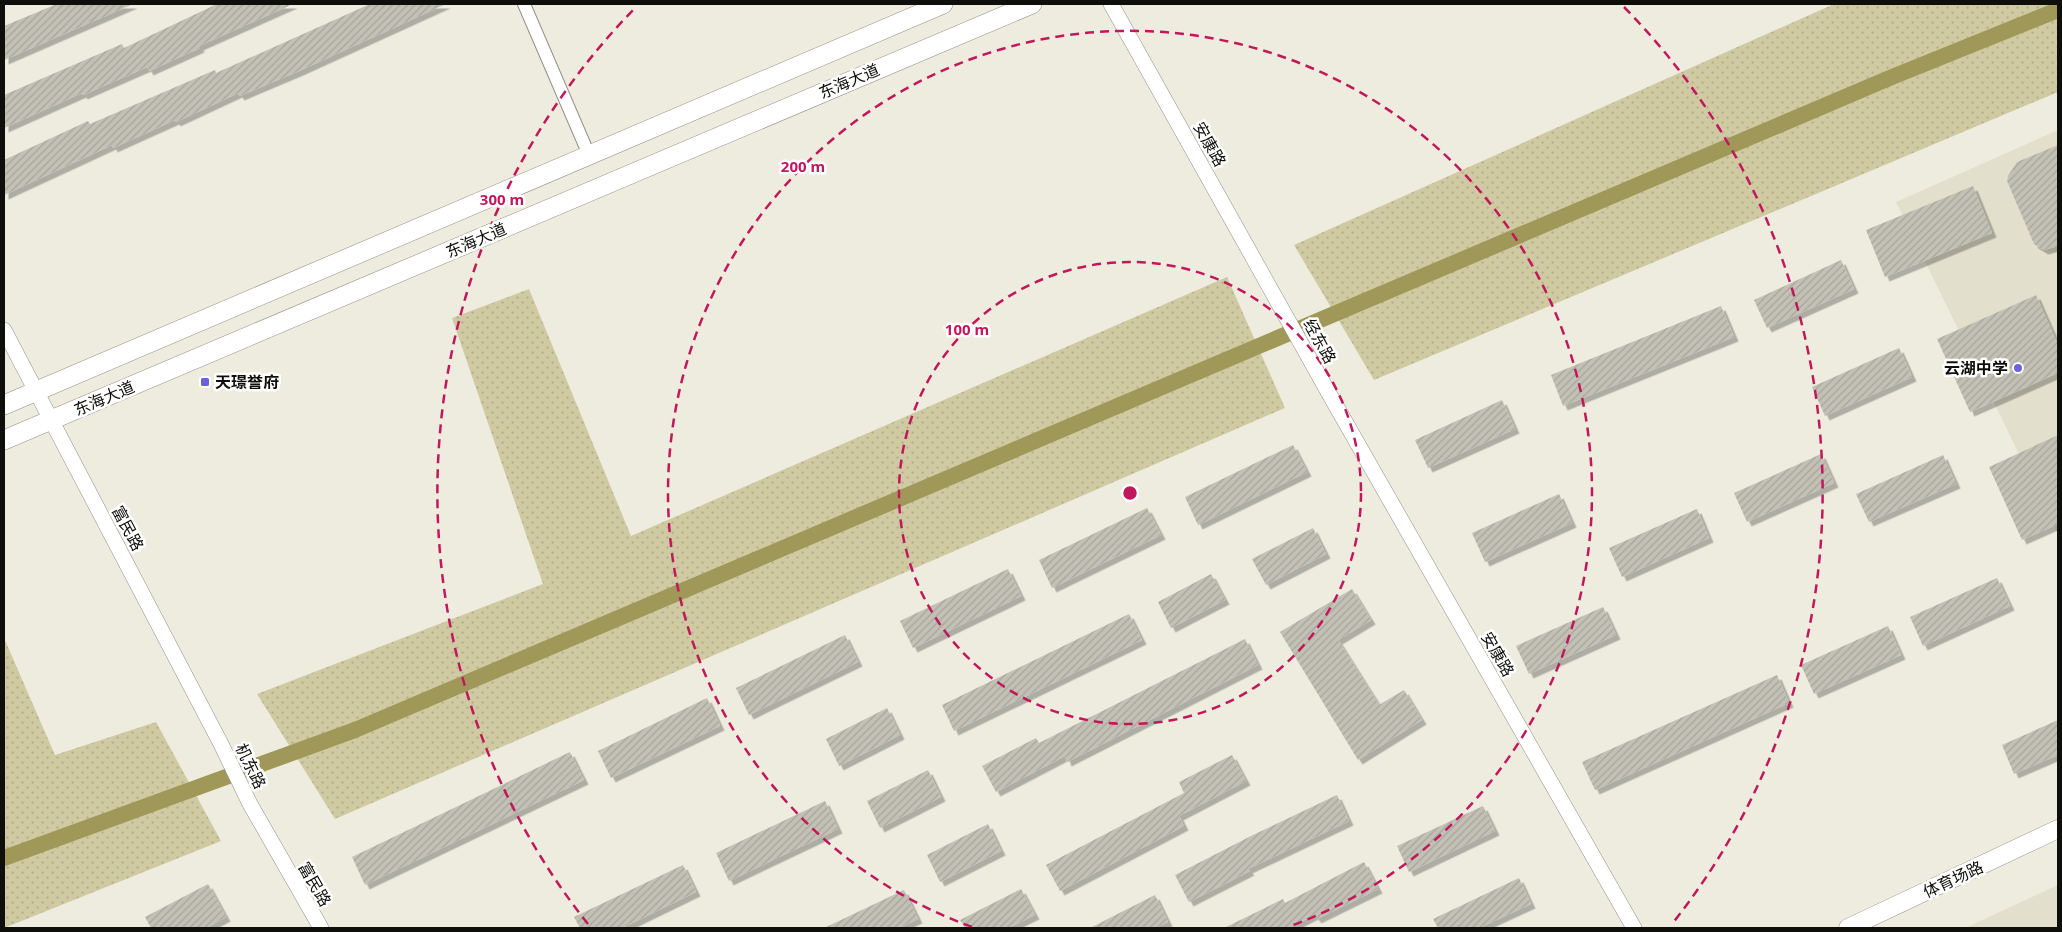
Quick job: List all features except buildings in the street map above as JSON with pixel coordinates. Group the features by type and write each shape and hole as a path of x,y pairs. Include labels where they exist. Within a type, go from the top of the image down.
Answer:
{"main road":[{"name":"东海大道","path":"4,405 943,4"},
{"name":"东海大道","path":"4,440 1032,4"},
{"name":"体育场路","path":"1848,928 2058,829"}],"street":[{"path":"524,4 589,155"},
{"name":"安康路","path":"1111,4 1278,301"},
{"name":"经东路","path":"1278,301 1331,397"},
{"name":"富民路","path":"4,330 221,744"},
{"name":"安康路","path":"1331,397 1634,928"},
{"name":"机东路","path":"221,744 250,804"},
{"name":"富民路","path":"250,804 321,928"}],"shaded area":[{"path":"1834,4 2058,4 2058,92 1374,380 1294,245"},
{"name":"云湖中学","path":"2058,130 2058,534 1896,202"},
{"path":"1227,277 1285,408 335,819 257,694 543,584 452,318 529,289 631,536"},
{"path":"4,638 55,755 156,722 221,841 4,928"},
{"path":"2058,885 2058,928 1965,928"}],"waterway":[{"path":"4,858 355,730 1892,77 2058,10"}],"place":[{"name":"云湖中学","path":"2018,368"},
{"name":"天璟誉府","path":"205,382"}]}
